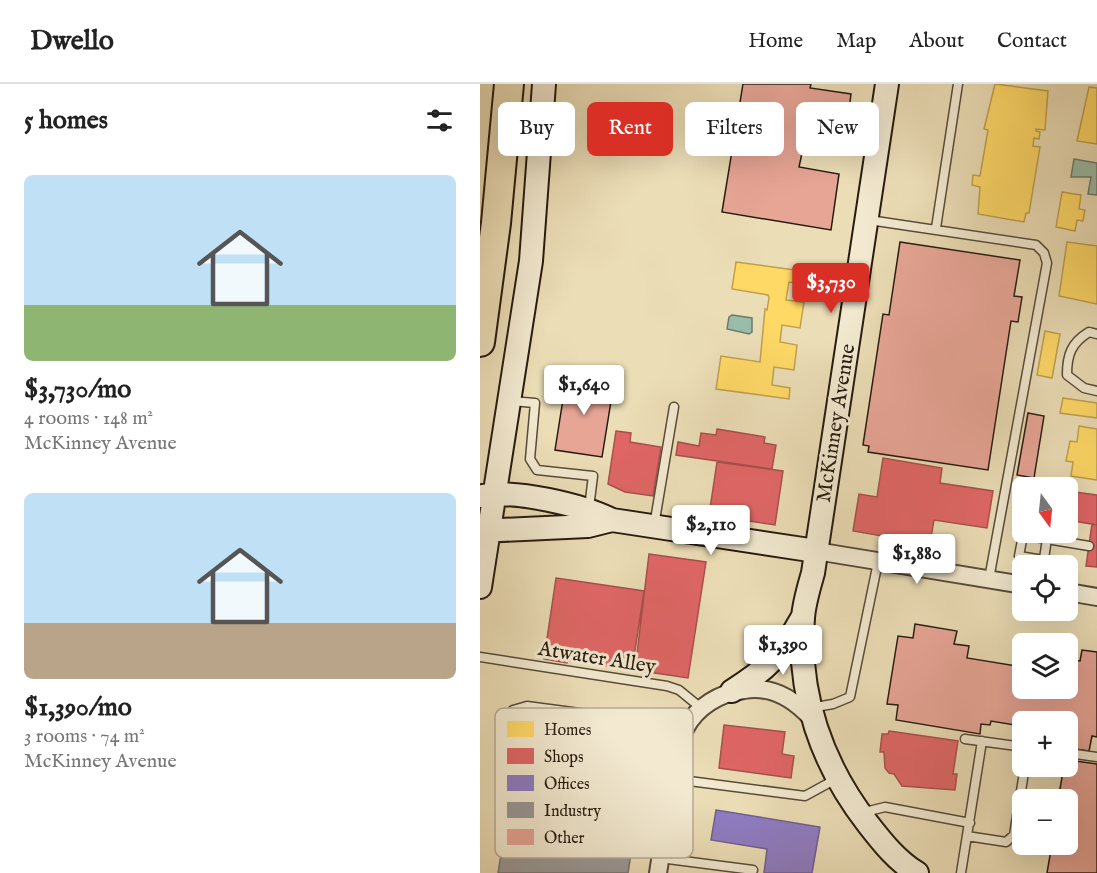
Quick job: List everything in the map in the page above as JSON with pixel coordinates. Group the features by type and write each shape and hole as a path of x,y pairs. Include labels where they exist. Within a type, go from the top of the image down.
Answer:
{"highway":[{"path":"480,342 496,223 509,84"}],"street":[{"path":"480,587 487,495 509,400 531,261 544,84"},
{"name":"McKinney Avenue","path":"887,84 816,551 803,617 810,707 826,759 859,813 887,848 917,873"},
{"path":"487,495 588,508 612,520 1012,583"},
{"path":"484,530 588,526 612,520"},
{"path":"1078,594 1097,597"},
{"path":"693,718 701,708 762,673 786,647 803,617"},
{"path":"732,691 755,688 777,693 798,704 810,707"}],"lane":[{"path":"936,228 958,84"},
{"path":"866,220 936,228 1036,245 1044,253 1047,263 989,579"},
{"path":"1097,334 1089,333 1076,340 1067,357 1067,375 1084,388 1097,391"},
{"path":"509,400 535,403 530,459 537,470 593,476 588,508"},
{"path":"654,526 674,407"},
{"path":"1068,543 1089,546"},
{"path":"810,707 833,704 850,697 878,561"},
{"name":"Atwater Alley","path":"480,657 667,686 680,690 701,708"},
{"path":"520,708 527,706 542,708"},
{"path":"964,739 1012,745"},
{"path":"961,873 982,741"},
{"path":"1078,754 1097,757"},
{"path":"968,836 1006,842 1014,835 1023,777"},
{"path":"693,781 805,796 836,778"},
{"path":"859,813 885,807 970,824"},
{"path":"659,865 753,870"}],"shaded area":[{"path":"1074,159 1097,163 1097,195 1088,194 1091,177 1071,177"},
{"path":"732,315 752,318 752,332 749,334 727,329 729,317"}],"building: Homes":[{"path":"995,84 1048,91 1045,130 1036,129 1040,132 1039,139 1034,138 1033,146 1040,147 1029,213 1026,213 1024,222 978,214 980,187 972,185 973,175 980,176 988,130 984,129"},
{"path":"1089,87 1097,88 1097,144 1077,141"},
{"path":"1062,192 1081,195 1079,209 1085,210 1083,221 1077,220 1075,231 1056,227"},
{"path":"1067,242 1097,246 1097,304 1059,296"},
{"path":"736,262 809,272 807,285 789,282 786,300 804,302 800,328 782,325 780,342 797,345 794,370 774,367 772,385 790,388 789,399 716,389 721,356 760,362 765,309 767,310 769,298 768,295 732,289"},
{"path":"1045,331 1060,334 1052,378 1037,375"},
{"path":"1063,398 1097,403 1097,418 1060,413"},
{"path":"1079,426 1097,429 1097,480 1071,476 1073,462 1066,461 1070,441 1077,442"}],"building: Shops":[{"path":"717,429 765,437 764,443 776,445 772,469 676,455 678,442 699,446 701,433 716,435"},
{"path":"616,431 631,433 630,442 661,447 653,496 625,492 608,484"},
{"path":"883,458 942,468 940,483 993,491 987,528 934,520 929,550 893,544 894,538 853,531 859,494 877,497"},
{"path":"717,462 783,471 775,525 709,515"},
{"path":"1078,492 1097,495 1097,525 1078,522"},
{"path":"1092,524 1097,525 1097,567 1086,566"},
{"path":"649,554 706,562 688,678 635,670"},
{"path":"556,578 644,591 632,670 568,660 567,663 544,659"},
{"path":"724,725 785,732 782,754 794,756 791,778 719,768"},
{"path":"889,731 958,741 953,774 957,774 955,790 902,786 894,774 889,773 885,768 884,752 880,752 882,734 888,734"}],"building: Offices":[{"path":"716,810 820,827 812,873 764,873 767,849 711,840"}],"building: Industry":[{"path":"500,858 630,858 628,873 498,873"}],"building: Other":[{"path":"743,84 811,84 810,88 851,94 850,102 796,102 796,156 801,156 799,167 839,174 831,230 722,212 731,156 784,156 784,102 740,102"},
{"path":"900,242 1020,260 1014,296 1022,297 1018,322 1011,321 988,470 868,452 869,446 863,445 883,314 889,315"},
{"path":"567,374 607,380 605,393 612,395 602,457 555,450"},
{"path":"1028,413 1044,416 1034,477 1017,475"},
{"path":"915,624 957,631 954,644 969,646 967,658 1012,665 1012,699 1078,699 1078,661 1080,661 1082,650 1097,652 1097,737 1092,736 1089,751 1078,749 1078,711 1012,711 1012,724 991,721 990,725 981,724 980,734 896,720 898,705 887,704 898,636 913,638"},
{"path":"1078,761 1097,764 1097,873 1047,873 1050,855 1078,855 1078,789 1060,789 1062,777 1078,777"}]}
